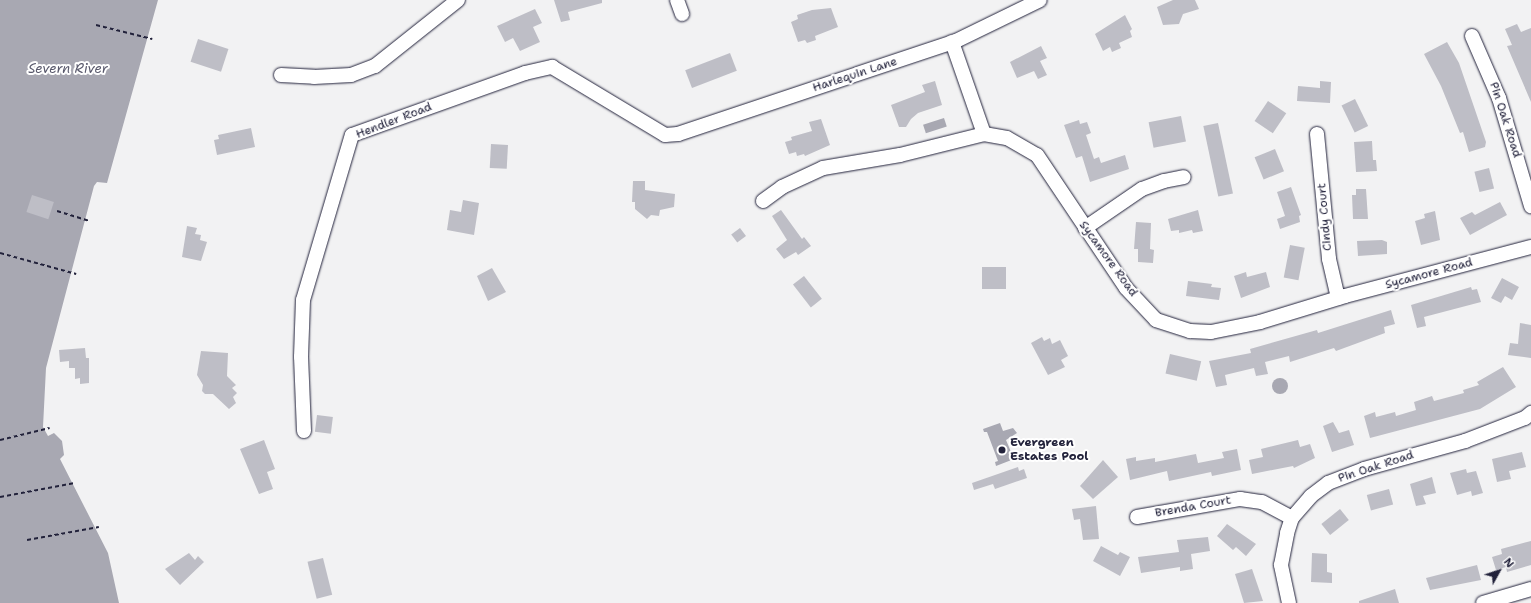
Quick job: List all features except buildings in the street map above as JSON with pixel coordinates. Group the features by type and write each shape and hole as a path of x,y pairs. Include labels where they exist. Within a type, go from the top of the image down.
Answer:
{"street":[{"path":"281,75 314,77 348,75 375,66 458,0"},
{"path":"677,0 682,14"},
{"name":"Harlequin Lane","path":"665,135 693,129 952,42 1040,0"},
{"name":"Pin Oak Road","path":"1472,36 1500,98 1531,206"},
{"path":"952,42 984,134"},
{"name":"Hendler Road","path":"304,431 301,357 303,300 352,135 524,73 552,67 665,135"},
{"name":"Sycamore Road","path":"763,201 782,187 823,168 900,155 984,134 1007,138 1026,146 1037,155 1084,228 1126,288 1156,320 1190,331 1211,332 1253,323 1338,298 1531,247"},
{"name":"Cindy Court","path":"1316,134 1329,259 1338,298"},
{"path":"1084,228 1142,189 1164,181 1184,177"},
{"name":"Pin Oak Road","path":"1290,603 1282,565 1287,533 1292,518 1311,496 1328,483 1364,469 1465,441 1525,418 1531,413"},
{"name":"Brenda Court","path":"1138,517 1240,499 1262,502 1292,518"},
{"path":"1483,603 1531,589"}],"path":[{"path":"96,24 152,39"},
{"path":"57,211 90,221"},
{"path":"0,254 76,274"},
{"path":"0,440 50,428"},
{"path":"0,497 75,483"},
{"path":"27,540 99,527"}],"water":[{"name":"Severn River","path":"0,0 158,0 107,183 97,182 94,186 46,368 43,427 48,436 54,433 62,441 64,455 60,459 108,553 119,603 0,603"},
{"path":"944,118 947,127 926,133 923,125"},
{"path":"1280,378 1286,380 1288,386 1286,392 1280,394 1274,392 1272,386 1274,380"},
{"name":"Evergreen Estates Pool","path":"1000,423 1003,431 1013,428 1017,433 1006,440 1014,459 996,466 995,462 998,461 987,432 984,432 983,429"}],"place":[{"name":"Evergreen Estates Pool","path":"1002,450"}]}
